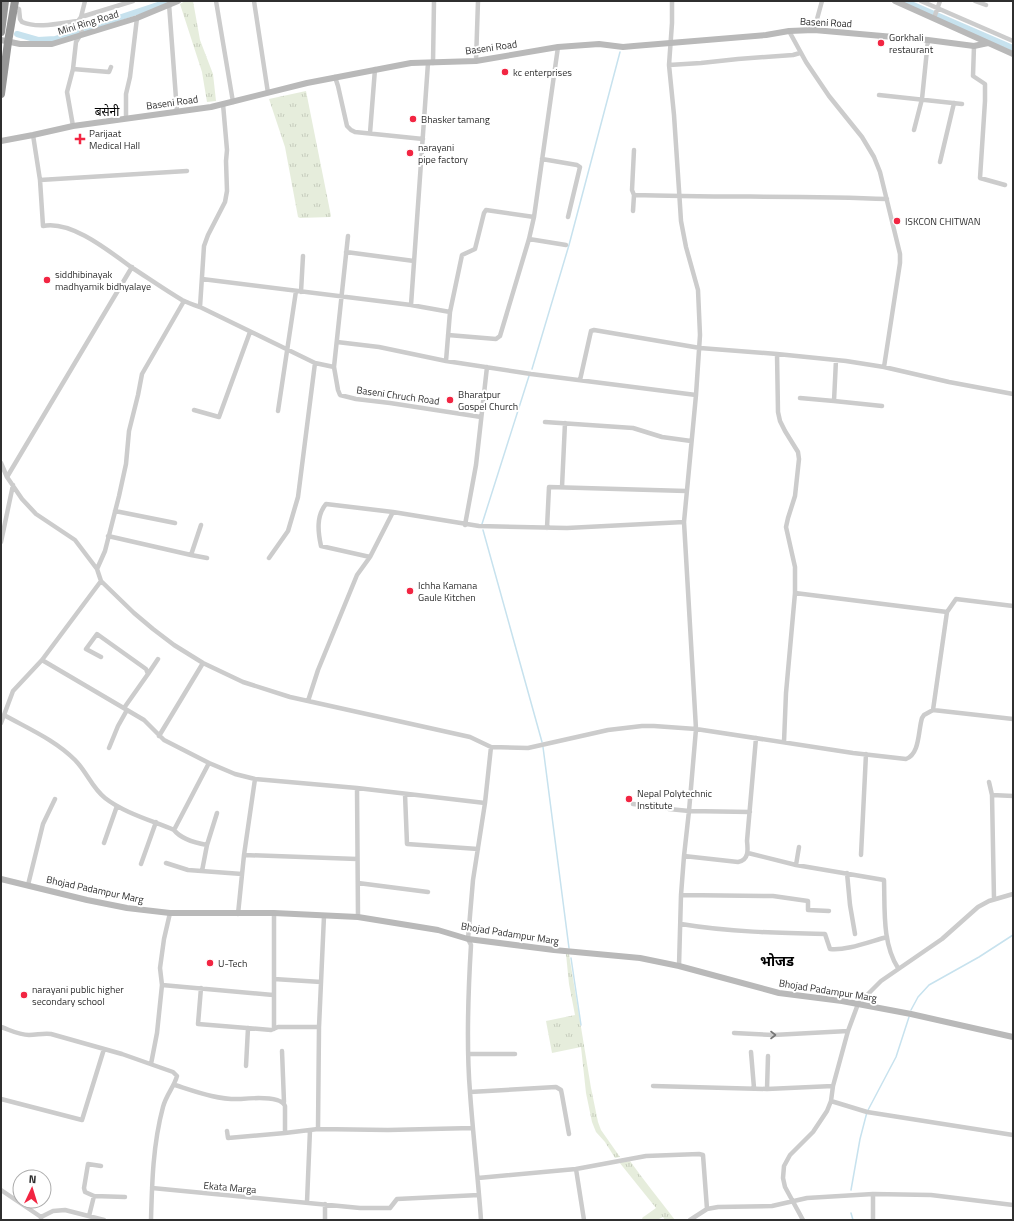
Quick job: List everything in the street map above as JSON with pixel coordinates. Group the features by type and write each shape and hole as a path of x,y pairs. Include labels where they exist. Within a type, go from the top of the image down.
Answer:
{"highway":[{"path":"1,32 4,1"},
{"path":"1,94 4,41 15,4"}],"street":[{"path":"73,126 67,92 73,69 76,42 81,33 80,21 85,1"},
{"path":"15,4 19,9 20,19 22,22 25,24 40,25 80,21 133,1"},
{"name":"Mini Ring Road","path":"4,41 20,44 52,44 81,33 136,18 178,1"},
{"path":"216,1 233,102"},
{"path":"254,1 268,93"},
{"path":"411,305 423,139 431,63 434,1"},
{"path":"476,61 478,1"},
{"path":"672,1 669,65 674,114 681,221 686,247 698,290 700,348 684,522 696,729 681,895 679,966"},
{"path":"814,30 822,1"},
{"path":"895,1 1013,54"},
{"path":"921,1 937,10 1013,41"},
{"path":"934,18 940,1"},
{"path":"975,1 986,5"},
{"path":"169,4 177,112"},
{"path":"126,118 126,94 130,77 136,18"},
{"name":"Baseni Road","path":"1,141 73,126 224,104 335,77 411,63 476,61 558,46 599,44 623,47 766,35 789,31 814,30 928,40 974,46 988,43"},
{"path":"789,31 800,52 829,96 862,137 874,157 880,172 900,254 900,263 884,367"},
{"path":"914,130 922,99 928,40"},
{"path":"448,335 496,339 500,336 529,239 534,216 558,46"},
{"path":"974,46 973,76 985,84 980,178 1006,184"},
{"path":"669,65 793,55 800,52"},
{"path":"73,69 109,72 112,67"},
{"path":"370,133 375,70"},
{"path":"335,77 347,126 351,130 355,132 423,139"},
{"path":"878,95 962,104"},
{"path":"940,162 954,103"},
{"path":"200,307 204,246 225,202 227,150 224,104"},
{"path":"33,135 40,180 43,226 51,224 57,225 91,238 184,301 200,307 315,363 334,367 348,236"},
{"path":"633,211 634,195 632,190 634,150"},
{"path":"542,159 578,165 580,167 568,217"},
{"path":"40,180 187,171"},
{"path":"634,195 887,199"},
{"path":"446,361 450,312 462,255 475,249 484,213 486,210 534,216"},
{"path":"529,239 566,244"},
{"path":"346,252 414,261"},
{"path":"278,411 299,292 303,256"},
{"path":"7,477 132,267"},
{"path":"202,279 411,305 450,312"},
{"path":"97,569 104,552 126,464 129,430 142,374 184,301"},
{"path":"580,380 591,331 594,330 700,348 836,360 884,367 949,382 1013,394"},
{"path":"194,410 219,417 250,332"},
{"path":"337,342 385,348 446,361 696,395"},
{"path":"777,354 778,412 780,421 798,452 796,496 786,527 795,567 795,593 786,693 784,742"},
{"path":"834,401 836,360"},
{"path":"268,558 288,531 298,497 315,363"},
{"name":"Baseni Chruch Road","path":"334,367 340,395 356,399 481,417"},
{"path":"465,525 476,465 487,367"},
{"path":"800,398 882,406"},
{"path":"545,422 633,428 662,437 691,441"},
{"path":"562,487 566,423"},
{"path":"1,463 7,477 22,499 36,514 75,540 97,569 101,581 153,629 174,645 203,662 243,682 308,702 361,712 470,737 492,747 528,748 608,730 654,726 696,729 900,759 911,757 915,751 922,718 924,714 933,710 1013,719"},
{"path":"1,542 13,485"},
{"path":"547,528 549,487 686,491"},
{"path":"370,557 321,546 318,523 322,509 326,504 393,512 465,525 567,528 684,522"},
{"path":"115,511 175,523"},
{"path":"308,702 318,670 357,575 370,557 393,512"},
{"path":"191,555 201,525"},
{"path":"108,536 207,558"},
{"path":"1,723 13,691 42,660 101,581"},
{"path":"795,593 947,612"},
{"path":"933,710 947,612 956,599 1013,606"},
{"path":"101,657 86,649 97,634 146,670 148,674"},
{"path":"109,748 125,709 158,659"},
{"path":"42,660 144,720 164,740 209,763 235,774 255,779 357,788 485,803"},
{"path":"159,736 203,662"},
{"path":"4,715 61,747 80,766 98,792 117,806 174,830 182,837 207,845"},
{"path":"684,856 738,862 745,859 748,853 747,841 756,738"},
{"path":"481,1220 468,1054 468,1000 471,945 468,939 473,880 492,747"},
{"path":"861,855 866,754"},
{"path":"174,830 209,763"},
{"path":"238,914 244,855 255,779"},
{"path":"989,782 992,795 994,900"},
{"path":"357,788 358,917"},
{"path":"406,794 407,844 478,849"},
{"path":"992,795 1013,796"},
{"path":"28,885 43,824 55,799"},
{"path":"633,804 689,811 750,812"},
{"path":"104,843 117,806"},
{"path":"202,871 207,845 217,813"},
{"path":"141,864 156,822"},
{"path":"796,865 799,847"},
{"path":"748,853 796,865 884,880 887,937 892,959 898,968"},
{"path":"244,855 357,859"},
{"path":"166,863 188,870 242,874"},
{"path":"847,873 849,899 856,934"},
{"name":"Bhojad Padampur Marg","path":"1,879 109,905 170,913 274,913 358,917 438,930 468,939 554,950 640,958 679,966 779,993 858,1004 911,1014 1013,1038"},
{"path":"358,883 428,892"},
{"path":"803,1220 785,1188 783,1178 784,1166 790,1155 813,1132 827,1111 831,1101 833,1086 848,1031 858,1004 881,981 942,939 978,907 1013,894"},
{"path":"681,895 773,896 808,901 808,910 829,912"},
{"path":"151,1064 158,1033 162,985 160,968 164,939 170,913"},
{"path":"274,913 274,1029"},
{"path":"318,1129 319,1027 324,916"},
{"path":"681,924 720,930 825,934 830,948 834,949 849,947 887,937"},
{"path":"274,979 321,982"},
{"path":"162,985 273,994"},
{"path":"201,988 198,1024 274,1029 278,1027 319,1027"},
{"path":"1,1026 21,1034 51,1034 104,1049 173,1072 177,1076 175,1085 166,1098 156,1139 151,1220"},
{"path":"246,1066 248,1028"},
{"path":"734,1033 772,1035 848,1031"},
{"path":"1,1099 82,1120 104,1049"},
{"path":"282,1051 285,1133"},
{"path":"751,1052 754,1088"},
{"path":"468,1054 515,1054"},
{"path":"767,1089 768,1056"},
{"path":"175,1085 204,1094 230,1099 255,1098 279,1100 284,1102"},
{"path":"653,1086 767,1089 833,1086"},
{"path":"470,1092 556,1087 561,1090 569,1134"},
{"path":"831,1101 867,1112 1013,1135"},
{"path":"227,1131 228,1138 318,1129 388,1130 473,1128"},
{"path":"307,1202 310,1130"},
{"path":"478,1178 576,1169 646,1156 699,1154 703,1155 707,1209"},
{"path":"101,1166 88,1164 84,1191 86,1194 94,1196 125,1197"},
{"path":"576,1169 584,1220"},
{"name":"Ekata Marga","path":"152,1188 232,1197 354,1207 390,1208 398,1200 479,1195"},
{"path":"1,1190 41,1219 53,1211 65,1210 104,1220"},
{"path":"873,1194 873,1220"},
{"path":"690,1220 707,1209 718,1207 772,1206 807,1198 873,1194 931,1195 1013,1205"},
{"path":"89,1216 94,1196"},
{"path":"325,1204 325,1220"}],"green space":[{"path":"185,1 193,1 200,40 213,74 216,101 207,102 202,72 180,4"},
{"path":"306,91 330,217 298,217 285,147 269,99"},
{"path":"566,954 569,954 598,1122 601,1130 620,1157 615,1158 605,1142 596,1132 592,1122 586,1093 581,1047 552,1053 546,1021 575,1015 569,984"},
{"path":"630,1161 675,1220 665,1220 663,1217 657,1220 643,1220 642,1218 656,1208 619,1162"}],"waterway":[{"path":"17,34 38,40 55,39 170,1"},
{"path":"904,1 1013,48"},
{"path":"532,369 569,245 620,52"},
{"path":"482,524 529,376"},
{"path":"483,530 542,742"},
{"path":"543,747 569,948"},
{"path":"911,1010 918,997 929,985 979,957 1013,935"},
{"path":"571,958 581,1025"},
{"path":"851,1190 860,1139 867,1112 896,1057 909,1017"},
{"path":"851,1213 853,1220"}],"place":[{"name":"Gorkhali restaurant","path":"881,43"},
{"name":"kc enterprises","path":"505,72"},
{"name":"Bhasker tamang","path":"413,119"},
{"name":"Parijaat Medical Hall","path":"80,139"},
{"name":"narayani pipe factory","path":"410,153"},
{"name":"ISKCON CHITWAN","path":"897,221"},
{"name":"siddhibinayak madhyamik bidhyalaye","path":"47,280"},
{"name":"Bharatpur Gospel Church","path":"450,400"},
{"name":"Ichha Kamana Gaule Kitchen","path":"410,591"},
{"name":"Nepal Polytechnic Institute","path":"629,799"},
{"name":"U-Tech","path":"210,963"},
{"name":"narayani public higher secondary school","path":"24,995"}],"district":[{"name":"बसेनी","path":"107,112"},
{"name":"भोजड","path":"777,961"}]}
